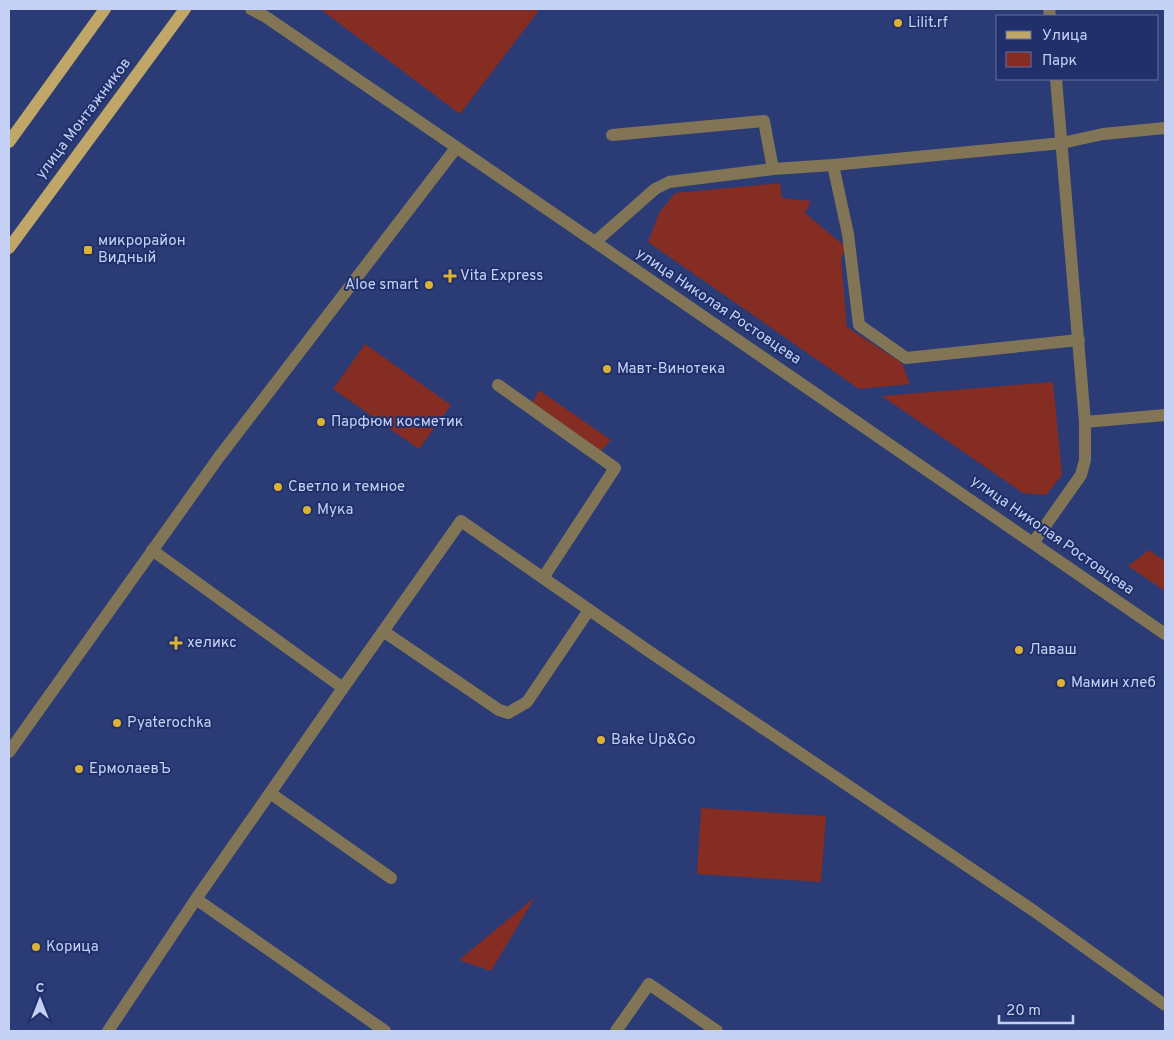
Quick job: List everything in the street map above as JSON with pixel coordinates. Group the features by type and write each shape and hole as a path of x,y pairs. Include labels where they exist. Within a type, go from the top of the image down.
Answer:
{"main road":[{"path":"9,142 105,9"},
{"name":"улица Монтажников","path":"9,248 185,9"}],"street":[{"name":"улица Николая Ростовцева","path":"251,9 266,17 596,242 1165,634"},
{"path":"1033,542 1081,475 1085,460 1085,422 1056,80"},
{"path":"612,135 764,121 773,169"},
{"path":"596,242 655,189 669,182 773,169 833,166 1062,143 1103,134 1165,128"},
{"path":"9,752 219,457 456,148"},
{"path":"833,166 848,234 858,325 906,358 1078,340"},
{"path":"498,385 615,468 543,578"},
{"path":"1085,422 1165,414"},
{"path":"108,1031 196,899 461,521 589,610 1034,911 1165,1005"},
{"path":"152,550 343,688"},
{"path":"383,631 499,710 508,712 527,702 589,610"},
{"path":"270,793 391,878"},
{"path":"196,899 385,1031"},
{"path":"616,1031 649,984 717,1031"}],"green space":[{"path":"320,9 540,9 460,114"},
{"path":"780,183 782,198 811,201 805,213 846,247 841,259 847,327 902,363 910,384 859,389 648,242 659,213 675,193"},
{"path":"365,344 451,405 419,449 333,389"},
{"path":"1053,382 1062,475 1046,495 1023,493 882,396"},
{"path":"539,390 611,440 601,451 532,403"},
{"path":"1149,550 1165,561 1165,591 1128,566"},
{"path":"701,808 826,816 821,882 697,874"},
{"path":"535,897 491,971 459,960"}],"place":[{"name":"Lilit.rf","path":"898,23"},
{"name":"микрорайон Видный","path":"88,250"},
{"name":"Vita Express","path":"450,276"},
{"name":"Aloe smart","path":"429,285"},
{"name":"Мавт-Винотека","path":"607,369"},
{"name":"Парфюм косметик","path":"321,422"},
{"name":"Светло и темное","path":"278,487"},
{"name":"Мука","path":"307,510"},
{"name":"хеликс","path":"176,643"},
{"name":"Лаваш","path":"1019,650"},
{"name":"Мамин хлеб","path":"1061,683"},
{"name":"Pyaterochka","path":"117,723"},
{"name":"Bake Up&Go","path":"601,740"},
{"name":"ЕрмолаевЪ","path":"79,769"},
{"name":"Корица","path":"36,947"}]}
